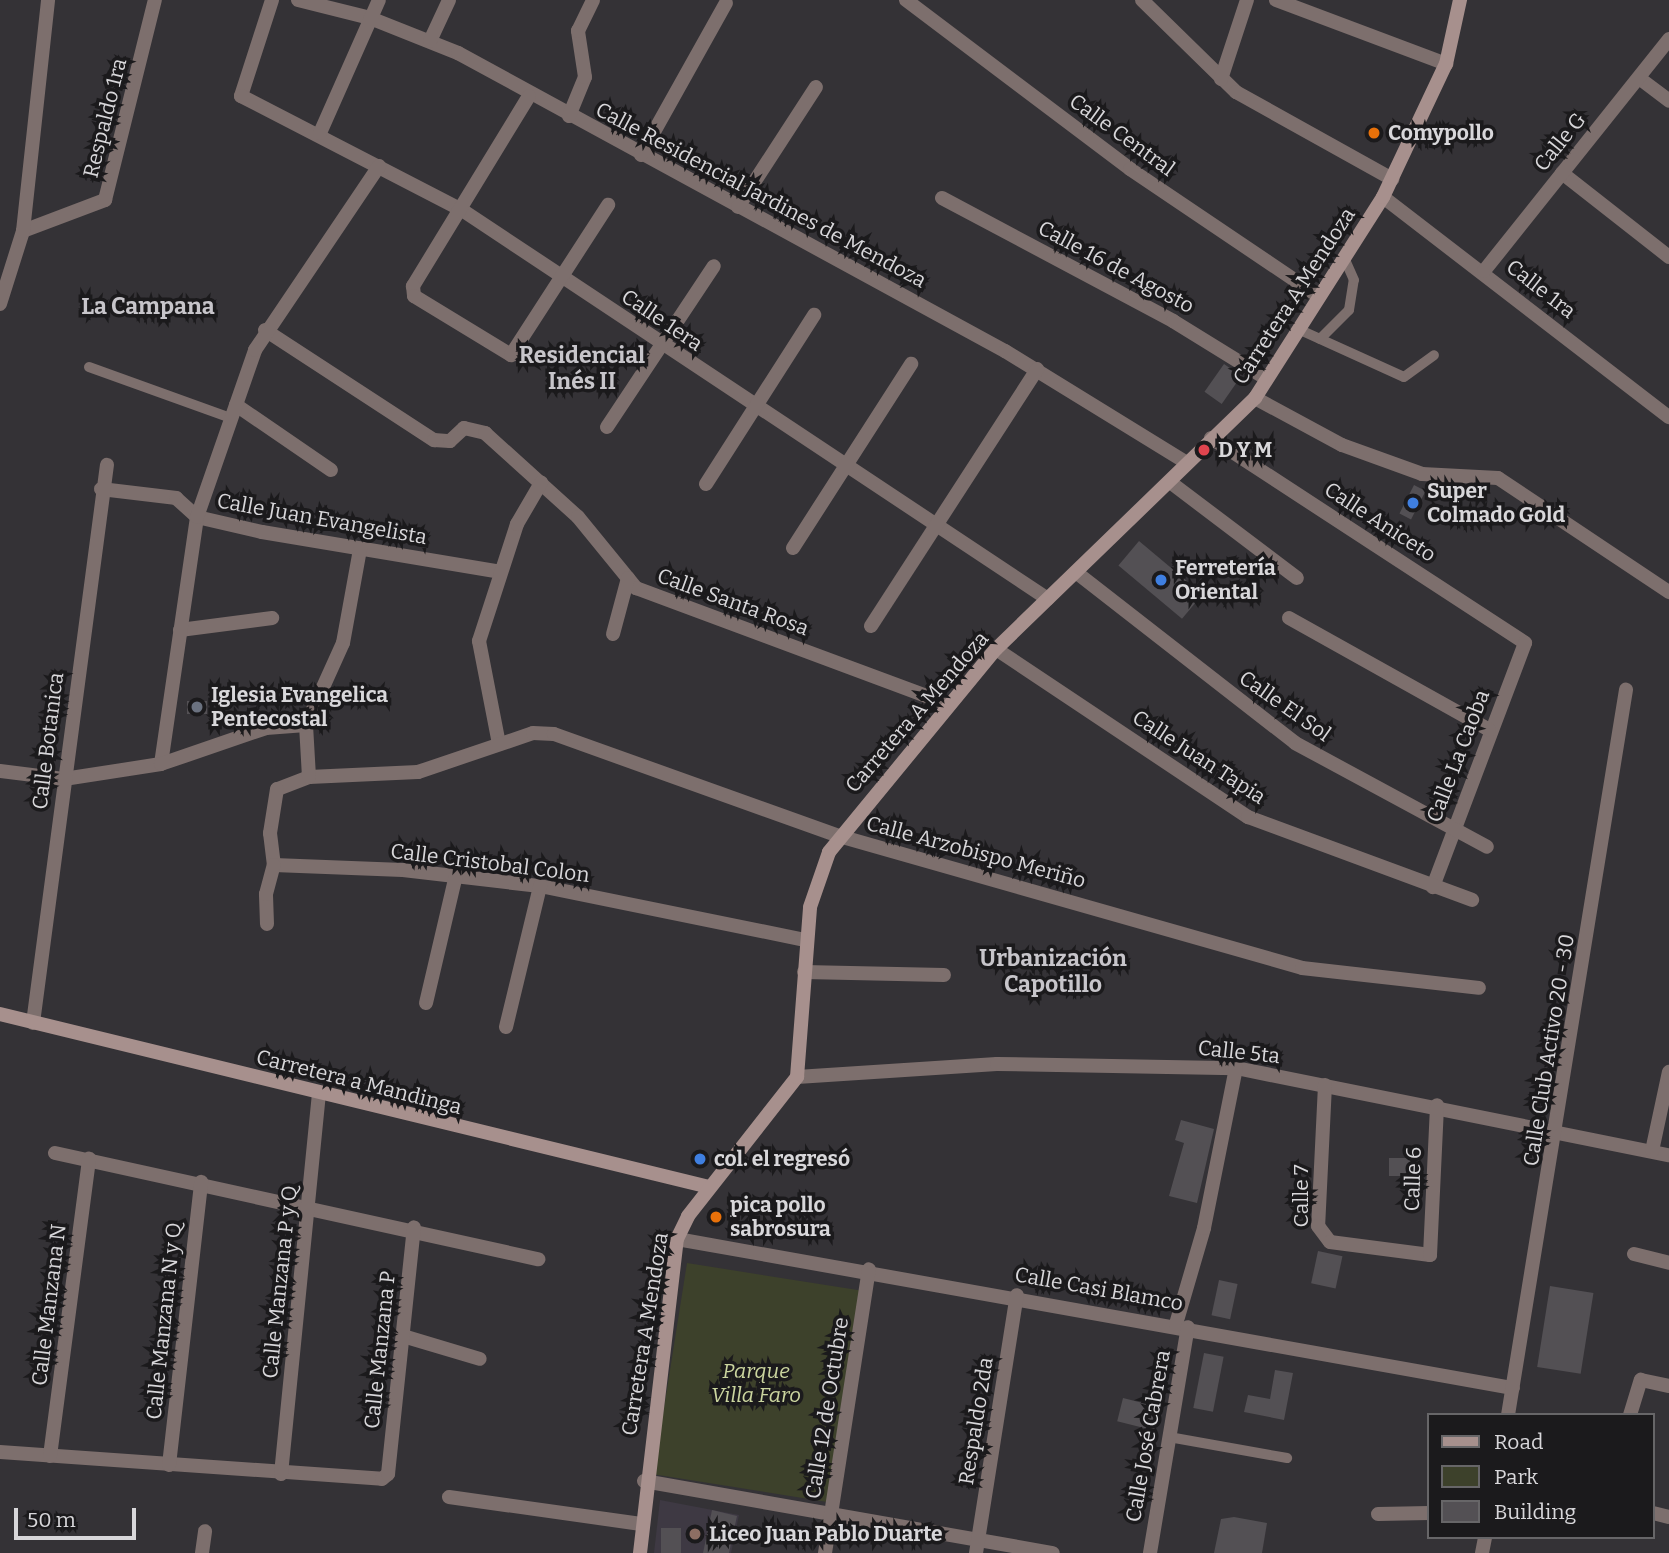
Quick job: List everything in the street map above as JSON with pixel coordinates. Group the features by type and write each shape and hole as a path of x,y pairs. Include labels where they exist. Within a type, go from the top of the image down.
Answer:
{"street":[{"path":"0,304 23,231 48,0"},
{"name":"Respaldo 1ra","path":"23,231 105,200 155,0"},
{"name":"Calle 1era","path":"272,0 241,96 320,133 462,210 661,346 1048,599"},
{"name":"Calle Residencial Jardines de Mendoza","path":"298,0 370,18 430,41 1037,369 1188,463"},
{"path":"320,133 379,0"},
{"path":"430,41 449,0"},
{"path":"569,116 585,77 578,31 593,0"},
{"name":"Calle Central","path":"906,0 1130,169 1318,296"},
{"path":"1142,0 1221,79 1392,179"},
{"path":"1221,79 1247,0"},
{"path":"1276,0 1446,64"},
{"name":"Carretera A Mendoza","path":"640,1553 644,1481 677,1239 709,1187 797,1077 806,940 818,877 839,836 946,704 996,649 1255,398 1383,197 1446,64 1460,0"},
{"path":"641,155 726,4"},
{"name":"Calle G","path":"1484,271 1669,39"},
{"path":"1639,78 1669,101"},
{"path":"738,207 816,87"},
{"path":"529,96 462,210 413,286 414,296 511,355 564,278 608,205"},
{"path":"161,764 197,517 234,411 265,330 379,166"},
{"path":"1562,173 1669,257"},
{"name":"Calle 1ra","path":"1383,197 1484,271 1669,417"},
{"name":"Calle 16 de Agosto","path":"942,198 1173,321 1267,379"},
{"path":"607,427 714,267"},
{"path":"706,484 814,315"},
{"name":"Calle Santa Rosa","path":"265,330 435,440 450,441 464,428 485,433 541,483 636,588 946,704"},
{"path":"793,548 911,365"},
{"path":"871,626 1037,369"},
{"path":"1255,398 1342,445 1422,474 1498,478 1669,592"},
{"path":"234,411 331,470"},
{"name":"Calle Aniceto","path":"1211,438 1525,643"},
{"name":"Calle Botanica","path":"33,1023 101,489 107,465"},
{"path":"1170,482 1297,578"},
{"path":"499,744 479,641 516,524 541,483"},
{"name":"Calle Juan Evangelista","path":"101,489 176,498 197,517 360,549 500,572"},
{"path":"267,924 265,894 274,865 270,833 277,789 309,778 306,725 343,643 360,549"},
{"name":"Calle El Sol","path":"1077,573 1295,743 1453,823 1487,847"},
{"path":"613,634 628,578"},
{"path":"180,630 272,618"},
{"path":"1289,618 1489,730"},
{"name":"Calle La Caoba","path":"1433,887 1453,823 1525,643"},
{"name":"Calle Juan Tapia","path":"996,649 1248,817 1472,900"},
{"name":"Calle Club Activo 20 - 30","path":"1508,1413 1559,1130 1626,690"},
{"path":"0,771 64,779 161,764 266,728 306,725"},
{"name":"Calle Arzobispo Meriño","path":"309,778 418,772 533,733 564,737 839,836 1302,968 1479,989"},
{"name":"Calle Cristobal Colon","path":"274,865 456,875 540,886 806,940"},
{"path":"426,1003 456,875"},
{"path":"506,1027 540,886"},
{"path":"804,972 944,975"},
{"name":"Carretera a Mandinga","path":"0,1014 319,1094 709,1187"},
{"name":"Calle 5ta","path":"797,1077 997,1064 1236,1068 1437,1105 1669,1155"},
{"name":"Calle José Cabrera","path":"1150,1553 1169,1437 1182,1325 1236,1068"},
{"path":"1652,1151 1669,1072"},
{"name":"Calle 7","path":"1325,1085 1320,1235 1330,1242 1430,1255"},
{"name":"Calle Manzana P y Q","path":"281,1474 319,1094"},
{"name":"Calle 6","path":"1430,1255 1437,1105"},
{"path":"55,1153 309,1204 540,1259"},
{"name":"Calle Manzana N","path":"50,1455 89,1159"},
{"name":"Calle Manzana N y Q","path":"169,1465 201,1182"},
{"name":"Calle Manzana P","path":"281,1474 386,1477 414,1227"},
{"name":"Calle Casi Blamco","path":"677,1239 1017,1295 1513,1388"},
{"path":"1634,1255 1669,1263"},
{"name":"Calle 12 de Octubre","path":"825,1553 869,1269"},
{"name":"Respaldo 2da","path":"977,1547 1017,1295"},
{"path":"403,1336 480,1359"},
{"path":"1631,1413 1641,1380 1669,1386"},
{"path":"0,1452 281,1474"},
{"path":"644,1481 977,1547 1054,1553"},
{"path":"449,1497 641,1524"},
{"path":"1378,1514 1428,1513"},
{"path":"202,1553 205,1531"}],"lane":[{"path":"1320,339 1349,310 1354,280 1344,258"},
{"path":"1298,330 1404,377 1434,355"},
{"path":"89,367 234,411"},
{"path":"1169,1437 1287,1458"}],"shaded area":[{"name":"Liceo Juan Pablo Duarte","path":"660,1500 739,1515 731,1553 654,1553"}],"green space":[{"name":"Parque Villa Faro","path":"687,1263 861,1291 827,1502 654,1474"}],"building":[{"path":"1224,364 1241,376 1222,404 1204,392"},
{"name":"Super Colmado Gold","path":"1414,485 1426,491 1411,519 1399,514"},
{"name":"Ferretería Oriental","path":"1139,541 1203,594 1182,619 1118,566"},
{"name":"Iglesia Evangelica Pentecostal","path":"187,701 207,701 207,714 187,714"},
{"path":"1181,1120 1214,1129 1197,1203 1169,1196 1184,1143 1175,1140"},
{"path":"1389,1158 1420,1158 1420,1176 1389,1176"},
{"path":"1318,1251 1342,1256 1336,1288 1311,1283"},
{"path":"1219,1280 1238,1284 1230,1319 1212,1315"},
{"path":"1550,1286 1593,1293 1581,1374 1537,1367"},
{"path":"1204,1353 1224,1357 1213,1412 1193,1408"},
{"path":"1275,1370 1293,1373 1284,1420 1244,1412 1248,1395 1270,1399"},
{"path":"1123,1398 1160,1407 1154,1430 1117,1421"},
{"path":"712,1510 737,1516 729,1553 703,1553"},
{"path":"1234,1517 1267,1523 1262,1553 1214,1553 1221,1519"},
{"path":"661,1528 681,1528 681,1553 661,1553"}],"place":[{"name":"Comypollo","path":"1374,133"},
{"name":"D Y M","path":"1204,450"},
{"name":"Super Colmado Gold","path":"1413,503"},
{"name":"Ferretería Oriental","path":"1161,580"},
{"name":"Iglesia Evangelica Pentecostal","path":"197,707"},
{"name":"col. el regresó","path":"700,1159"},
{"name":"pica pollo sabrosura","path":"716,1217"},
{"name":"Liceo Juan Pablo Duarte","path":"695,1534"}],"district":[{"name":"La Campana","path":"148,306"},
{"name":"Residencial Inés II","path":"582,368"},
{"name":"Urbanización Capotillo","path":"1053,971"}]}
